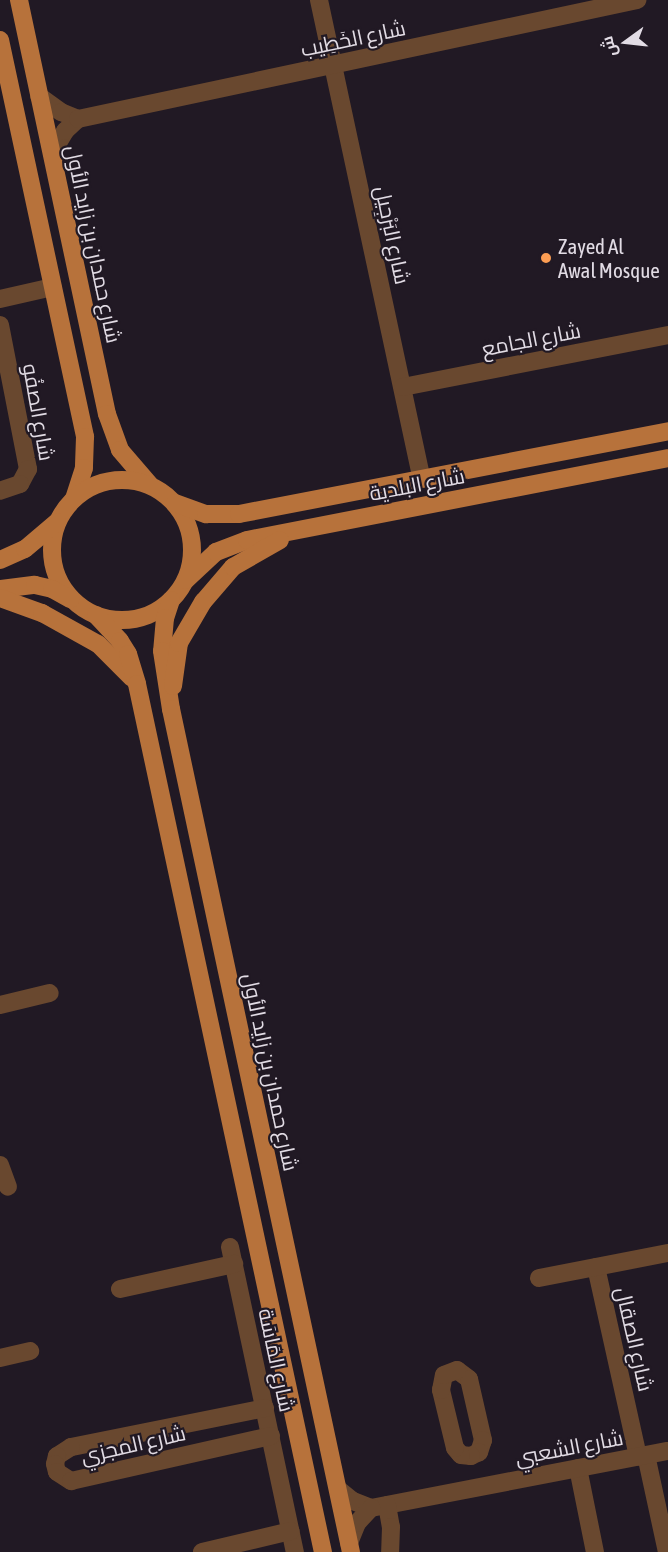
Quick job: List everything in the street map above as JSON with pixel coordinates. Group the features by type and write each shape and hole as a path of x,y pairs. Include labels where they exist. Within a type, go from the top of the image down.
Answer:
{"main road":[{"name":"شارع حمدان بن زايد الأول","path":"19,0 107,414 120,450 150,485"},
{"path":"0,40 6,88 53,287 85,437 84,468 74,498 57,522 24,549 0,560"},
{"name":"شارع البلدية","path":"175,503 206,514 239,514 668,431"},
{"name":"شارع البلدية","path":"186,580 200,563 232,544 668,458"},
{"path":"74,498 88,488 110,481 135,480 150,485 175,503 186,520 191,540 192,560 186,580 171,600 159,610 136,618 112,619 96,615"},
{"path":"57,522 52,543 54,564 62,584 75,601"},
{"path":"171,709 179,643 203,602 233,567 300,530"},
{"path":"0,589 35,585 52,589 96,615 120,641 128,654 137,684 323,1552"},
{"path":"0,598 42,613 98,644 137,684"},
{"name":"شارع حمدان بن زايد الأول","path":"171,600 165,618 162,651 171,709 350,1547"}],"street":[{"name":"شارع البَرْجِيل","path":"320,0 422,479"},
{"name":"شارع الخَطِيب","path":"78,119 333,65 597,4 637,0"},
{"path":"39,96 61,112 78,119 65,130 52,153"},
{"path":"0,299 53,287"},
{"name":"شارع الصفُو","path":"0,325 8,401 28,469 20,484 0,491"},
{"name":"شارع الجامع","path":"403,387 668,335"},
{"path":"0,1005 50,993"},
{"path":"0,1165 8,1186"},
{"path":"539,1278 668,1253"},
{"name":"شارع المَاسَة","path":"120,1289 232,1255 295,1552"},
{"name":"شارع الصقال","path":"596,1267 667,1552"},
{"path":"0,1358 30,1351"},
{"name":"شارع المجزي","path":"265,1408 71,1447 57,1456 55,1464 57,1472 71,1481 271,1436"},
{"path":"299,1443 278,1473 309,1489"},
{"name":"شارع الشعبي","path":"379,1506 668,1451"},
{"path":"471,1456 477,1487"},
{"path":"578,1468 595,1552"},
{"path":"338,1489 353,1501 379,1506 391,1527 390,1552"},
{"path":"350,1547 357,1523 379,1506"},
{"path":"202,1552 291,1532"}],"place":[{"name":"Zayed Al Awal Mosque","path":"546,258"}]}
